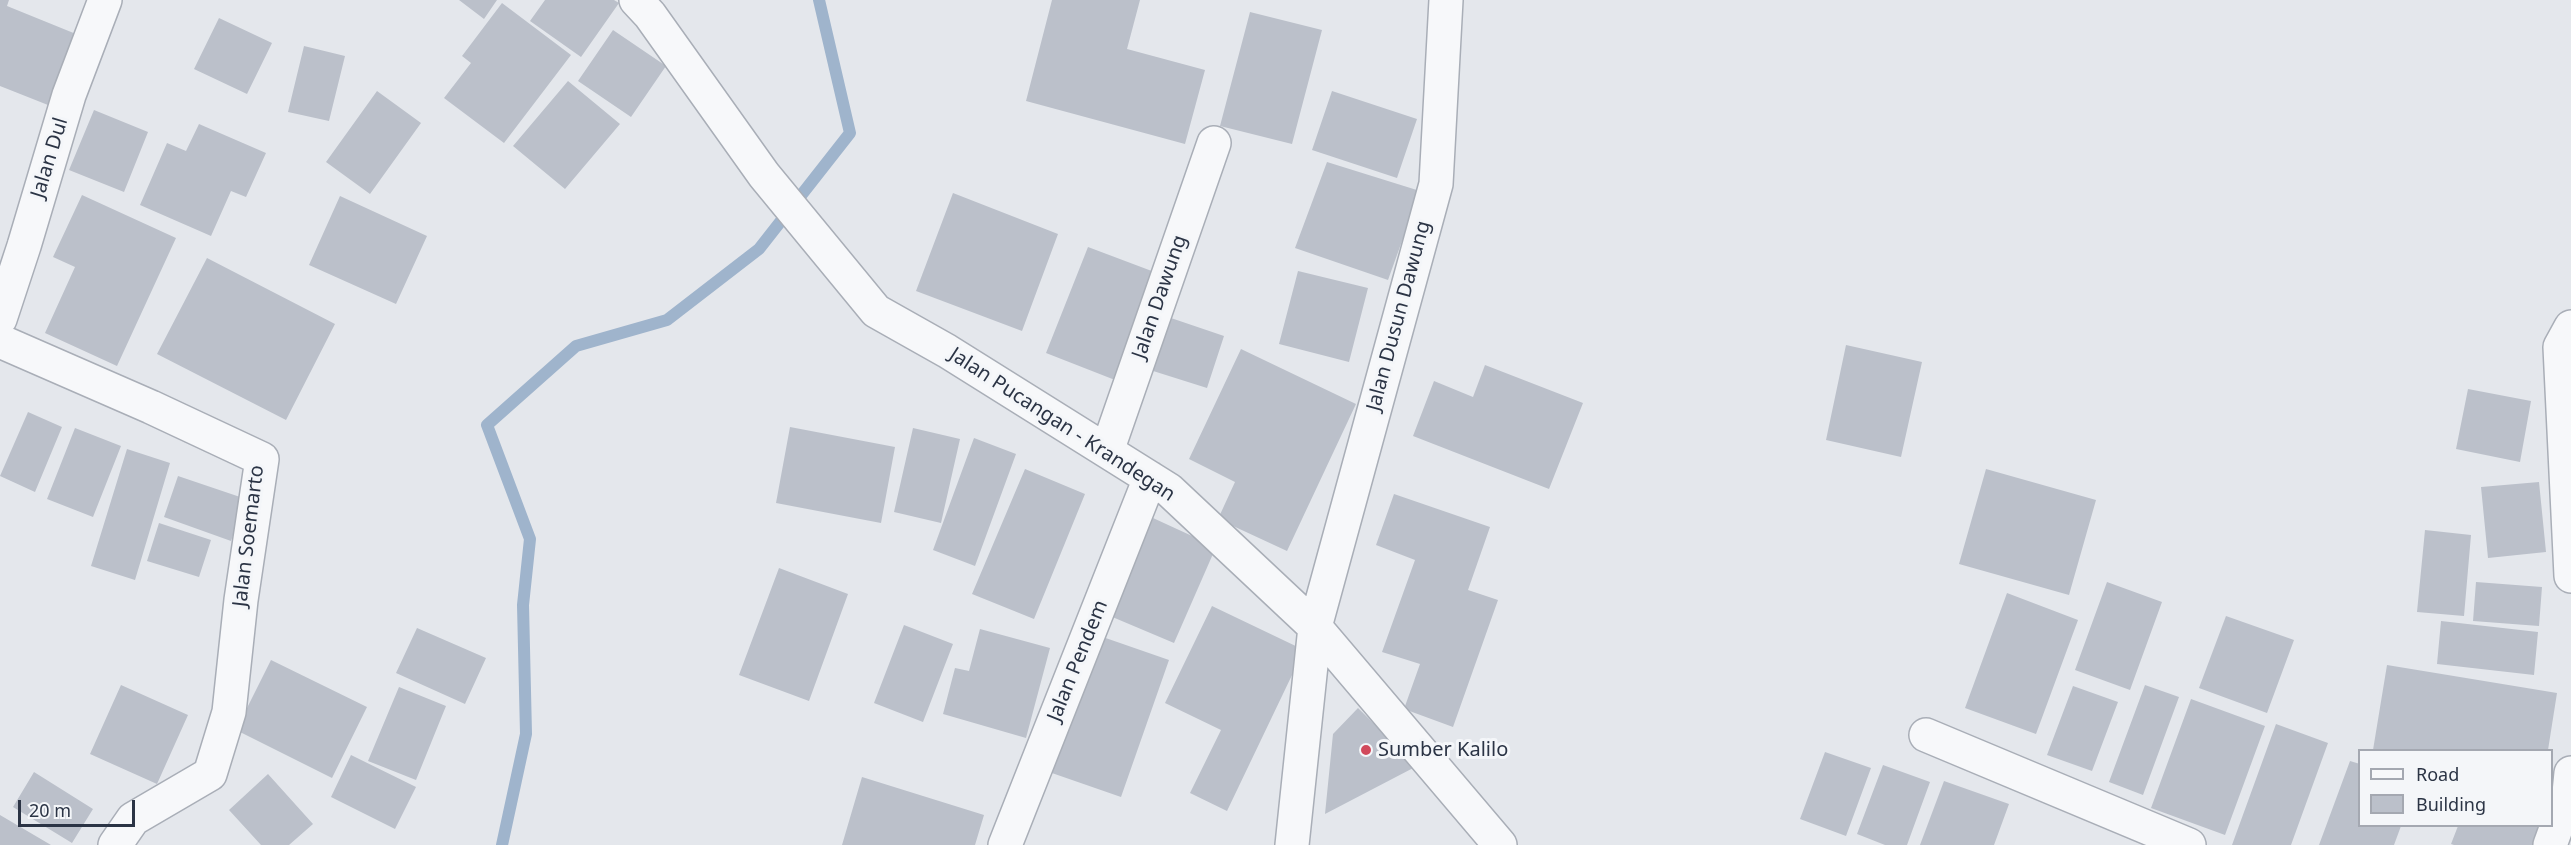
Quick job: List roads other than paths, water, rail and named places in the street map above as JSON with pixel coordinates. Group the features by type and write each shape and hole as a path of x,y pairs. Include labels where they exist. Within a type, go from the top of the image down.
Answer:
{"street":[{"name":"Jalan Dul","path":"0,319 69,95 105,0"},
{"name":"Jalan Pucangan - Krandegan","path":"636,0 650,15 764,175 876,311 947,351 1169,490 1315,627 1491,833"},
{"name":"Jalan Dusun Dawung","path":"1292,845 1315,627 1436,184 1446,0"},
{"name":"Jalan Dawung","path":"1107,451 1214,143"},
{"path":"2571,327 2560,347 2571,576"},
{"name":"Jalan Soemarto","path":"0,340 262,459 241,600 229,712 210,774 133,819 115,845"},
{"name":"Jalan Pendem","path":"1005,845 1150,478"},
{"path":"1926,735 2189,845"},
{"path":"2550,845 2569,793 2571,773"}],"waterway":[{"path":"502,845 526,734 523,605 530,539 487,425 576,346 667,320 759,249 850,133 819,0"}],"place":[{"name":"Sumber Kalilo","path":"1366,750"}]}
